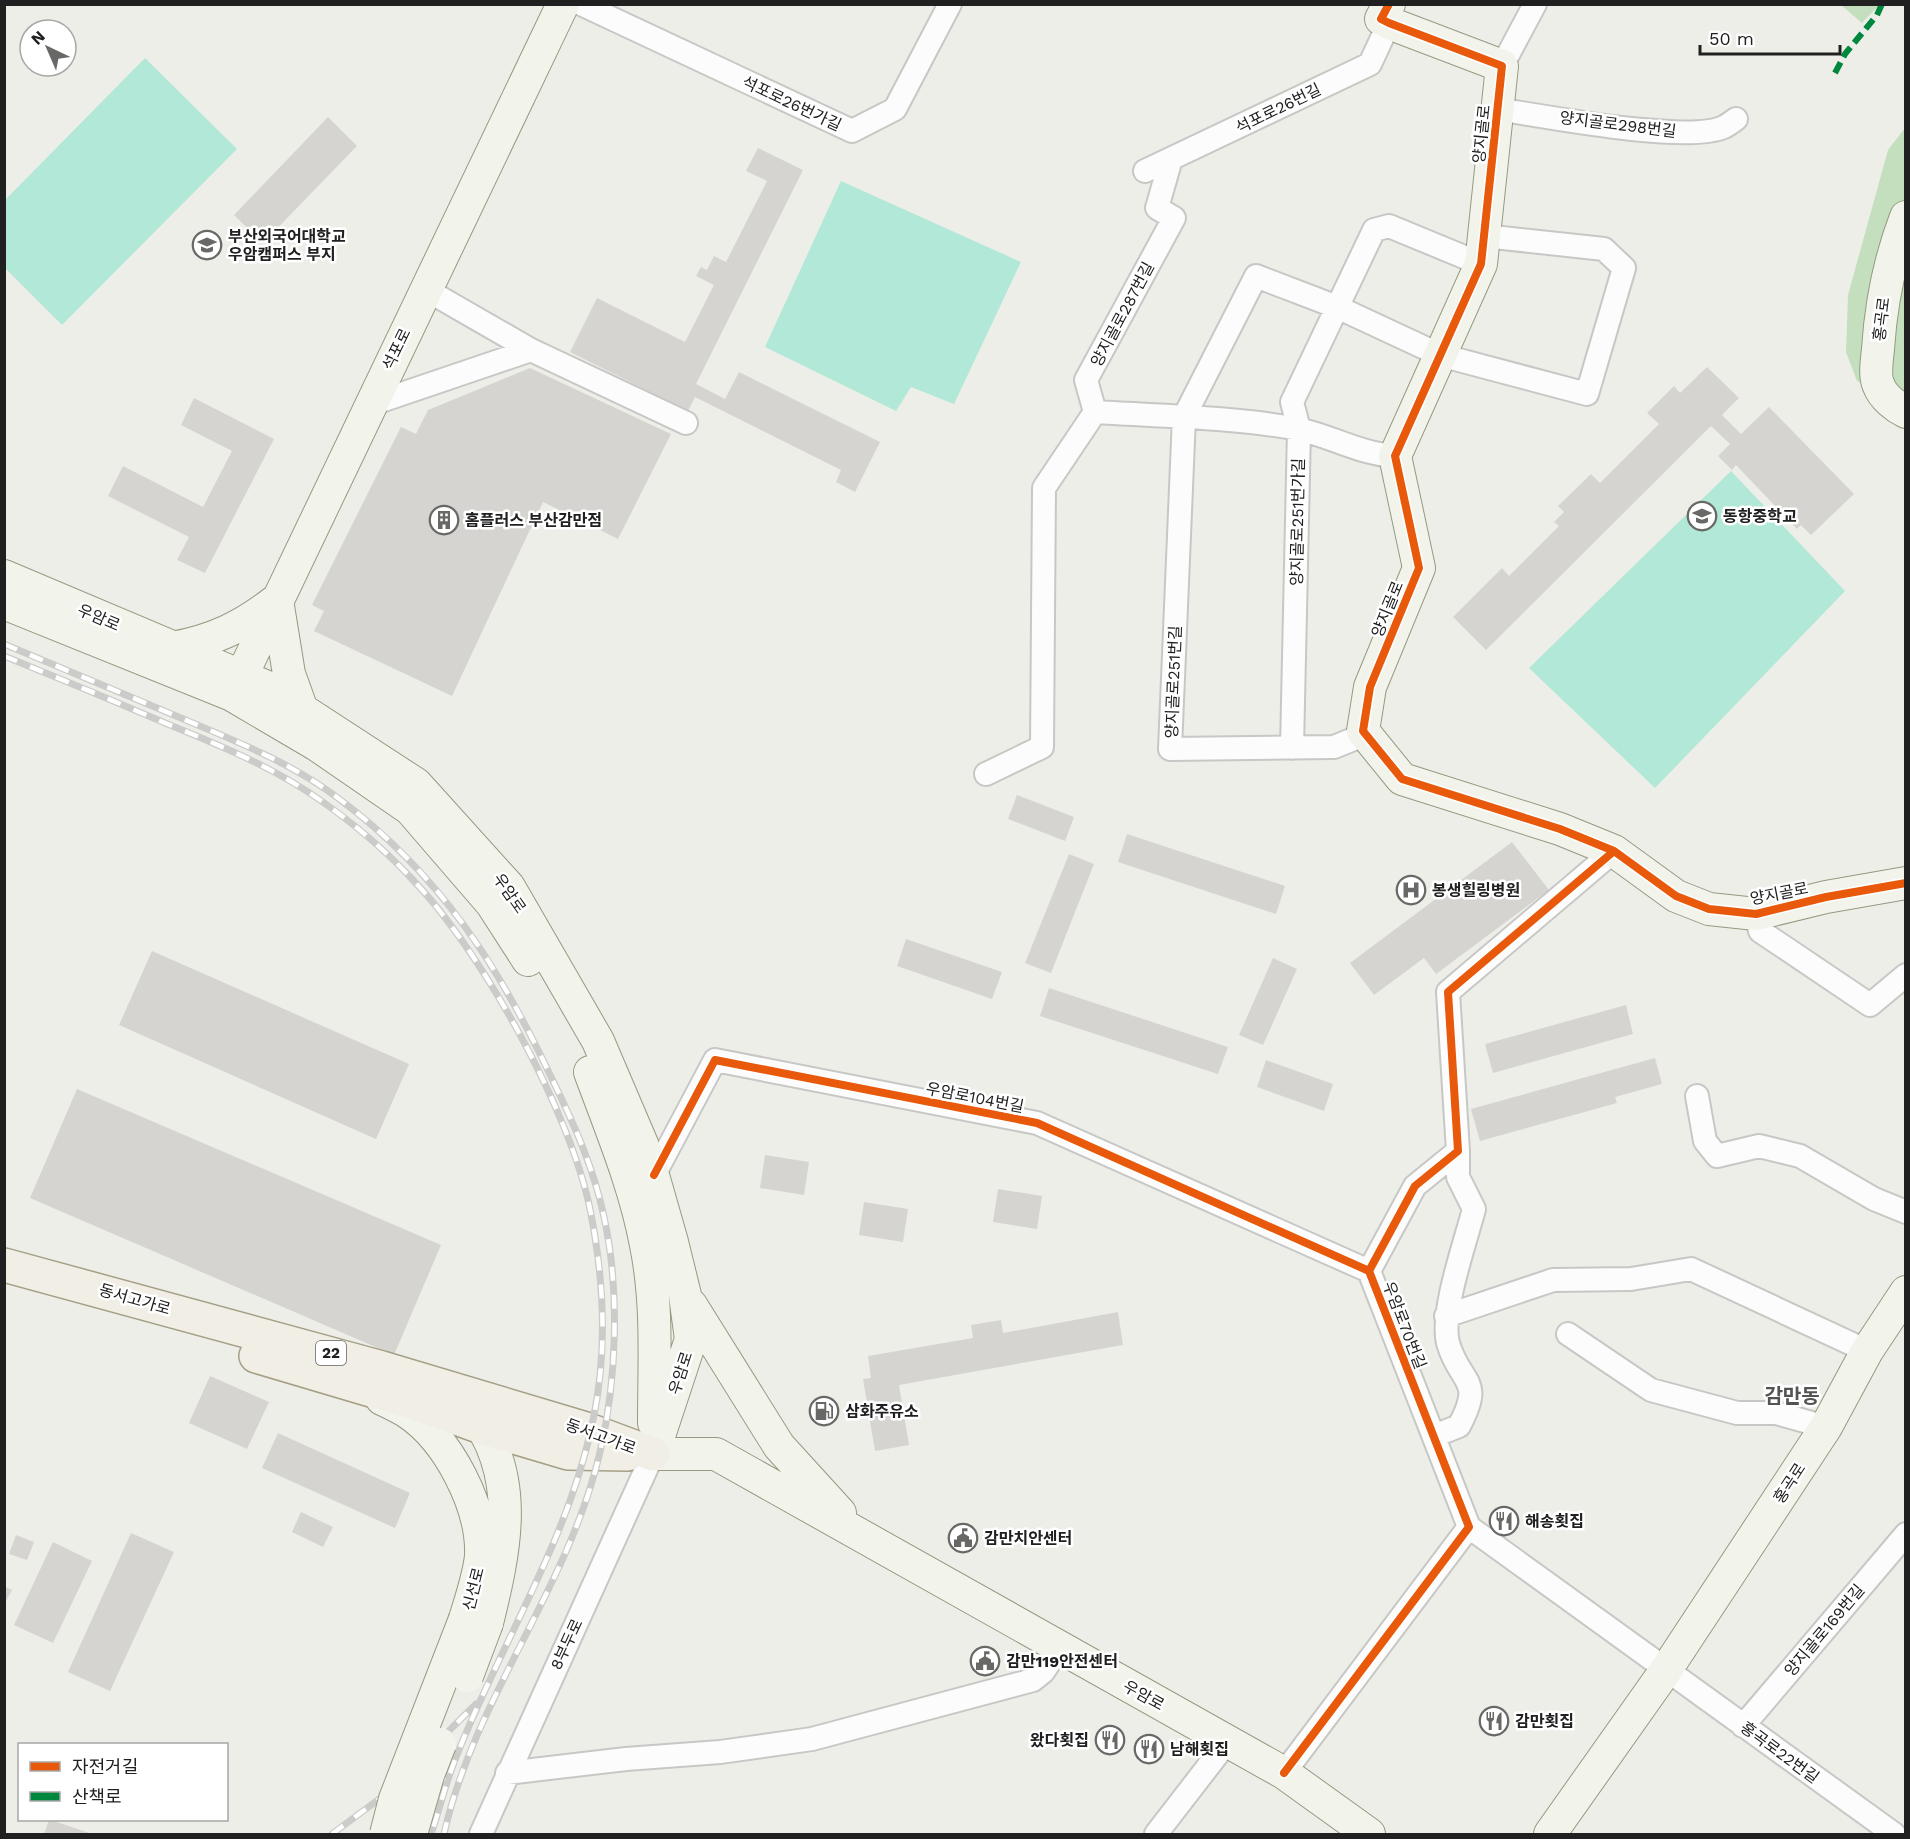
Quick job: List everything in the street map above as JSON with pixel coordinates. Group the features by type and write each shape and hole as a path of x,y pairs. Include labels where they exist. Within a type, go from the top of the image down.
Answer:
{"main road":[{"name":"석포로","path":"237,686 369,405 563,4"},
{"path":"1389,14 1502,66"},
{"name":"양지골로","path":"1502,66 1482,250 1440,355 1395,456 1419,568 1370,687 1363,731 1402,779 1560,829 1614,850 1676,896 1709,909 1756,914 1826,897 1905,883"},
{"name":"홍곡로","path":"1905,217 1892,254 1883,299 1877,363 1879,386 1895,406 1905,412"},
{"name":"우암로","path":"4,576 172,648 237,686 410,809 492,904 534,969 586,1060 628,1175 646,1245 654,1307 653,1454"},
{"path":"172,648 201,643 238,628 277,600 289,674 303,713"},
{"name":"우암로","path":"4,603 237,686 267,687 303,713 416,784 509,887 598,1041 654,1175 685,1295 691,1339 653,1454"},
{"name":"동서고가로","path":"4,1265 66,1280 452,1389 586,1429 653,1454"},
{"name":"동서고가로","path":"4,1285 355,1384 484,1428 567,1453 653,1454"},
{"name":"홍곡로","path":"1550,1834 1666,1670 1826,1427 1867,1351 1905,1292"},
{"path":"685,1295 779,1446 858,1533"},
{"name":"신선로","path":"355,1384 408,1412 431,1433 459,1471 472,1502 479,1529 481,1556 476,1621 411,1834"},
{"name":"신선로","path":"386,1834 395,1800 504,1555 505,1516 501,1478 494,1449 484,1428 452,1389"},
{"name":"우암로","path":"653,1454 716,1455 1284,1773 1363,1833"}],"street":[{"name":"석포로26번가길","path":"581,4 852,130 895,109 950,4"},
{"name":"양지골로","path":"1502,66 1535,4"},
{"name":"석포로26번길","path":"1145,171 1370,64 1389,14"},
{"name":"양지골로298번길","path":"1497,109 1664,132 1723,128 1736,119"},
{"name":"양지골로287번길","path":"1095,412 1086,380 1174,218 1157,208 1171,159"},
{"name":"양지골로251번가길","path":"1292,748 1299,429 1292,402 1374,230 1389,226 1482,250"},
{"path":"1337,307 1440,355 1587,394 1624,268 1604,249 1482,250"},
{"name":"양지골로251번길","path":"1337,307 1256,276 1184,417 1170,749 1334,747 1366,734"},
{"path":"425,289 531,350 686,423"},
{"path":"369,405 531,350"},
{"path":"986,774 1042,747 1044,488 1095,412 1184,417 1299,429 1375,455 1395,456"},
{"path":"1446,1316 1474,1209 1458,1177 1448,992 1614,850"},
{"name":"양지골로","path":"1756,914 1760,931 1870,1005 1905,975"},
{"name":"우암로104번길","path":"654,1175 715,1060 1037,1123 1369,1271"},
{"path":"1697,1096 1705,1141 1717,1156 1759,1146 1800,1156 1874,1199 1905,1212"},
{"name":"우암로70번길","path":"1458,1151 1415,1186 1369,1271 1469,1527"},
{"path":"1446,1316 1553,1280 1631,1279 1691,1269 1867,1351"},
{"name":"우암로70번길","path":"1434,1436 1459,1426 1471,1404 1470,1386 1448,1342 1446,1316"},
{"path":"1568,1334 1651,1390 1737,1413 1776,1413 1826,1427"},
{"name":"8부두로","path":"481,1834 653,1454"},
{"path":"1284,1773 1469,1527 1666,1670"},
{"name":"양지골로169번길","path":"1743,1726 1905,1534"},
{"path":"507,1773 626,1759 720,1752 812,1739 1033,1680 1043,1672 1060,1647"},
{"name":"홍곡로22번길","path":"1666,1670 1893,1831"},
{"path":"1156,1834 1227,1742"}],"green space":[{"path":"1841,5 1879,5 1862,23"},
{"path":"145,58 237,149 62,325 5,268 5,200"},
{"path":"1905,128 1905,404 1857,381 1846,352 1848,295 1888,150"},
{"path":"841,181 1021,262 954,404 911,387 896,411 765,347"},
{"path":"1731,471 1845,591 1655,788 1529,668"}],"building":[{"path":"328,117 357,146 263,243 234,215"},
{"path":"758,148 803,170 696,384 725,399 739,372 880,442 855,492 836,482 841,470 695,397 688,411 570,352 597,298 685,342 714,285 696,276 701,267 707,270 714,256 726,262 767,181 746,171"},
{"path":"1707,367 1739,398 1722,415 1741,434 1769,407 1854,494 1811,535 1801,525 1797,529 1736,465 1732,470 1718,456 1730,444 1711,426 1486,650 1453,617 1502,568 1509,576 1559,526 1554,522 1564,512 1558,506 1591,474 1600,483 1659,424 1647,413 1674,386 1680,393"},
{"name":"홈플러스 부산감만점","path":"530,368 671,434 618,539 543,502 452,696 314,631 324,611 312,605 401,427 416,434 428,410"},
{"path":"194,398 274,439 205,573 177,560 189,537 108,496 123,466 203,507 232,451 181,425"},
{"path":"1017,795 1074,817 1065,841 1008,819"},
{"path":"1127,834 1285,886 1276,914 1118,862"},
{"path":"1512,842 1549,890 1436,974 1424,958 1374,995 1350,963"},
{"path":"1069,854 1094,864 1051,973 1025,963"},
{"path":"906,939 1002,972 992,999 897,966"},
{"path":"152,951 409,1064 376,1139 119,1025"},
{"path":"1273,958 1297,969 1263,1045 1239,1035"},
{"path":"1049,988 1228,1047 1218,1074 1040,1016"},
{"path":"1626,1005 1633,1034 1493,1073 1485,1044"},
{"path":"1655,1058 1662,1084 1615,1097 1617,1103 1480,1141 1471,1109"},
{"path":"1266,1060 1333,1084 1324,1111 1257,1087"},
{"path":"77,1089 441,1245 394,1355 30,1198"},
{"path":"765,1155 809,1162 804,1195 760,1188"},
{"path":"998,1189 1042,1196 1037,1229 993,1222"},
{"path":"864,1202 908,1209 903,1242 859,1235"},
{"path":"1118,1312 1123,1345 899,1385 909,1445 875,1451 863,1379 871,1378 868,1356 973,1338 971,1325 1001,1320 1003,1333"},
{"path":"210,1376 269,1402 247,1449 189,1423"},
{"path":"278,1433 410,1493 395,1528 262,1468"},
{"path":"301,1512 333,1527 323,1547 292,1532"},
{"path":"131,1533 174,1552 110,1691 68,1672"},
{"path":"16,1535 34,1542 27,1560 9,1554"},
{"path":"53,1542 92,1561 53,1643 14,1625"},
{"path":"4,1586 12,1590 4,1605"},
{"path":"49,1821 54,1821 92,1834 44,1834"}],"railway":[{"path":"4,644 262,753 320,785 375,828 437,891 464,925 488,961 532,1039 583,1147 600,1199 613,1274 613,1365 606,1424 586,1502 567,1550 477,1736 458,1784 444,1834"},
{"path":"4,656 265,767 320,800 380,847 439,910 467,947 520,1034 564,1126 579,1170 595,1235 602,1314 598,1394 582,1464 568,1507 551,1549 474,1713 457,1755 431,1834"},
{"path":"332,1834 382,1797 476,1704"},
{"path":"411,1834 444,1777"}],"marked path":[{"path":"1835,73 1845,54 1877,15 1882,4"}],"cycle path":[{"path":"1389,4 1381,19 1502,66 1481,264 1395,456 1419,568 1370,687 1363,731 1402,779 1560,829 1614,851 1676,896 1709,909 1756,914 1826,897 1906,883"},
{"path":"1284,1773 1469,1527 1369,1271 1415,1186 1458,1151 1448,992 1614,851"},
{"path":"654,1175 715,1060 1037,1123 1369,1271"}],"place":[{"name":"부산외국어대학교 우암캠퍼스 부지","path":"207,245"},
{"name":"동항중학교","path":"1702,516"},
{"name":"홈플러스 부산감만점","path":"444,520"},
{"name":"봉생힐링병원","path":"1411,890"},
{"name":"삼화주유소","path":"824,1411"},
{"name":"해송횟집","path":"1504,1521"},
{"name":"감만치안센터","path":"963,1538"},
{"name":"감만119안전센터","path":"985,1661"},
{"name":"감만횟집","path":"1494,1721"},
{"name":"왔다횟집","path":"1110,1740"},
{"name":"남해횟집","path":"1149,1749"}],"district":[{"name":"감만동","path":"1792,1396"}]}
